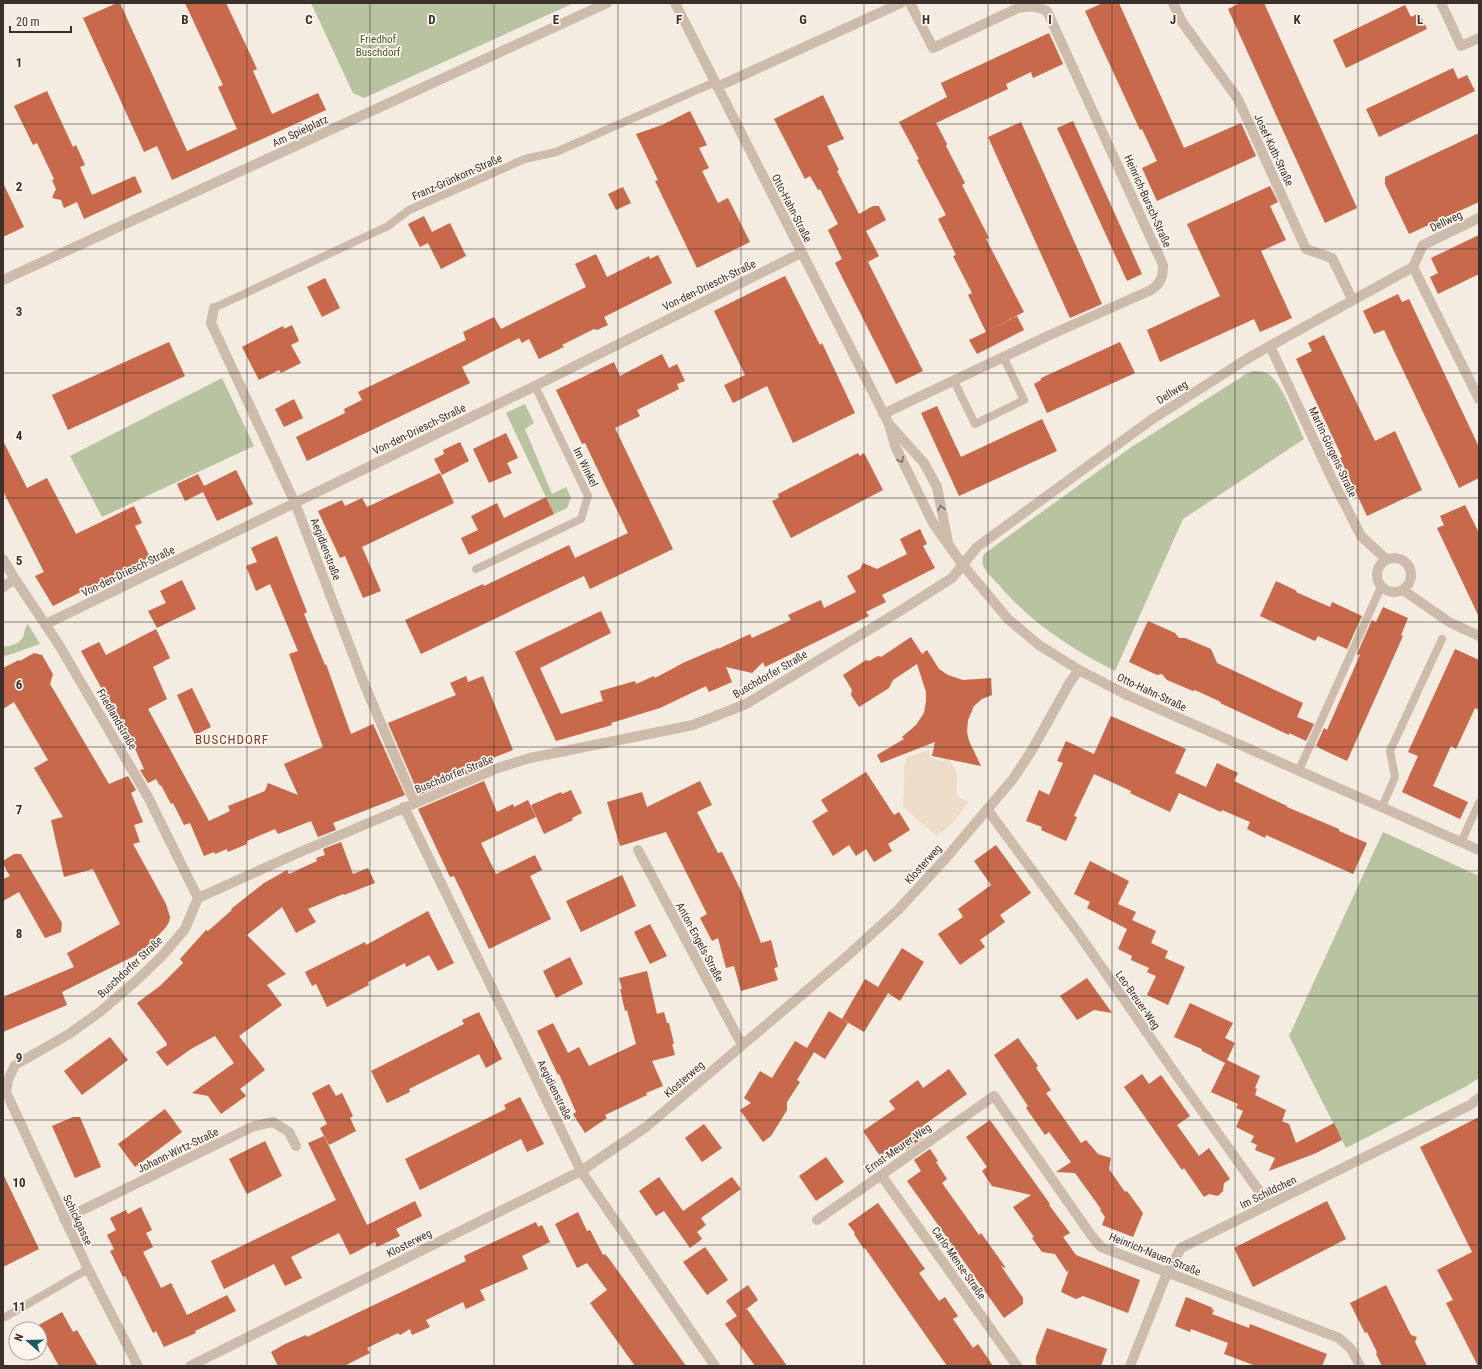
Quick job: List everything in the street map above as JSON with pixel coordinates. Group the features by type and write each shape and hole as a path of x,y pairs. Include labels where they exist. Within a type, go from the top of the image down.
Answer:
{"street":[{"name":"Am Spielplatz","path":"3,280 607,3"},
{"name":"Otto-Hahn-Straße","path":"675,3 888,424 894,446 933,523 962,564 1008,619 1039,645 1079,670 1127,695 1479,850"},
{"path":"716,84 901,3"},
{"name":"Heinrich-Bursch-Straße","path":"883,414 1003,356 1151,290 1159,284 1163,275 1163,265 1047,12 1039,7 1030,6 1018,8 933,48 910,3"},
{"name":"Josef-Kuth-Straße","path":"1173,3 1182,22 1238,99 1306,249 1332,258 1352,299"},
{"path":"1441,3 1461,46 1479,38"},
{"name":"Dellweg","path":"962,564 977,547 1151,420 1250,357 1352,299 1413,267 1423,244 1479,218"},
{"name":"Von-den-Driesch-Straße","path":"46,624 296,503 801,253"},
{"path":"1413,267 1479,399"},
{"name":"Aegidienstraße","path":"214,308 211,323 296,503 365,686 415,803"},
{"name":"Martin-Görgens-Straße","path":"1270,346 1333,481 1361,536 1386,559"},
{"name":"Otto-Hahn-Straße","path":"888,424 924,463 937,487 949,546"},
{"path":"1397,558 1403,560 1410,569 1411,580 1403,590 1388,592 1381,587 1378,582 1376,576 1378,569 1381,563 1386,559 1397,558"},
{"name":"Friedlandstraße","path":"3,559 59,645 148,797 198,898"},
{"name":"Buschdorfer Straße","path":"5,1080 15,1064 68,1034 101,1011 137,980 162,956 185,929 198,898 404,807 498,768 530,758 693,725 746,704 952,578 962,564"},
{"path":"3,587 15,579"},
{"path":"1403,590 1450,622 1479,636"},
{"name":"Klosterweg","path":"190,1366 581,1171 646,1127 846,958 898,910 946,858 1013,780 1032,750 1070,682 1079,670"},
{"name":"Aegidienstraße","path":"404,807 581,1171 715,1366"},
{"name":"Leo-Breuer-Weg","path":"987,809 1078,933 1176,1076 1269,1205"},
{"name":"Anton-Engels-Straße","path":"638,850 742,1045"},
{"name":"Schickgasse","path":"5,1080 6,1092 64,1219 138,1366"},
{"name":"Ernst-Meurer-Weg","path":"817,1220 994,1096"},
{"name":"Heinrich-Nauen-Straße","path":"994,1096 1091,1235 1101,1247 1339,1338 1351,1349 1360,1366"},
{"name":"Im Schildchen","path":"1130,1366 1167,1273 1181,1248 1470,1105 1479,1098"},
{"name":"Johann-Wirtz-Straße","path":"64,1219 254,1126 273,1122 288,1132 296,1146"},
{"name":"Carlo-Mense-Straße","path":"881,1175 1017,1366"}],"lane":[{"name":"Franz-Grünkorn-Straße","path":"214,308 388,226 409,210 525,159 556,152 716,84"},
{"path":"954,381 975,424 1024,400 1003,356"},
{"name":"Im Winkel","path":"476,569 581,519 588,496 534,386"},
{"path":"1299,770 1381,587"},
{"path":"1382,807 1396,778 1390,752 1442,639"},
{"path":"1461,842 1479,803"},
{"path":"6,1318 88,1269"}],"green space":[{"name":"Friedhof Buschdorf","path":"311,3 574,3 364,98 353,93"},
{"path":"1253,371 1261,371 1266,373 1279,385 1304,439 1183,519 1115,671 1099,663 1052,634 1010,598 988,574 983,563 984,554 1130,448"},
{"path":"222,378 254,446 102,517 70,456"},
{"path":"525,404 534,423 525,429 552,494 566,487 571,498 567,508 554,514 506,413"},
{"path":"28,624 40,644 3,657 3,647 17,643 23,637"},
{"path":"1383,832 1479,876 1479,1078 1465,1087 1346,1148 1289,1036"}],"shaded area":[{"path":"929,750 930,758 943,761 945,753 957,773 956,796 969,802 953,822 937,836 903,807 905,762 907,757"}],"building":[{"path":"120,3 187,151 237,129 218,87 223,85 185,3 226,3 257,69 253,71 272,114 318,93 326,110 172,180 157,146 144,152 83,18"},
{"path":"1103,3 1119,3 1184,148 1241,123 1256,156 1157,201 1142,168 1157,161 1142,129 1140,130 1085,11"},
{"path":"1240,3 1264,3 1357,208 1325,223 1228,9"},
{"path":"1405,5 1411,17 1419,13 1427,29 1346,68 1333,40"},
{"path":"1049,33 1063,64 1033,78 1031,72 1006,84 1008,89 936,123 965,183 962,185 989,238 986,239 1024,312 989,330 1017,316 1024,330 977,354 969,340 986,332 968,295 972,293 953,256 956,255 938,219 946,215 899,122 947,97 941,83"},
{"path":"1453,68 1458,79 1467,75 1475,91 1379,137 1366,109"},
{"path":"47,91 73,147 76,145 85,165 80,167 92,195 135,176 142,192 84,219 77,202 64,208 61,200 52,198 56,189 52,180 54,179 37,143 33,145 14,106"},
{"path":"823,95 844,139 827,146 839,170 837,171 859,214 873,206 879,206 886,220 866,231 879,256 868,262 923,371 896,384 835,263 842,259 828,230 838,224 820,189 818,190 810,176 805,179 774,119"},
{"path":"690,111 707,145 699,148 709,168 702,171 718,203 728,198 750,242 697,268 655,181 658,180 636,134 662,125"},
{"path":"1073,121 1142,274 1127,281 1057,128"},
{"path":"1021,122 1102,304 1070,318 988,137"},
{"path":"1479,133 1479,202 1409,234 1385,184 1385,177"},
{"path":"3,183 24,227 3,237"},
{"path":"1270,186 1278,202 1270,206 1286,240 1261,251 1292,318 1260,332 1254,319 1160,362 1147,330 1220,296 1187,224"},
{"path":"623,187 631,203 616,210 608,194"},
{"path":"424,216 432,232 450,223 466,256 441,269 428,243 420,247 408,224"},
{"path":"1479,235 1479,274 1438,294 1430,277 1438,273 1431,258"},
{"path":"596,254 607,277 649,256 650,259 658,255 672,283 604,317 608,325 597,330 594,329 562,345 564,347 539,359 529,339 522,343 519,338 462,367 470,383 307,461 296,437 345,413 344,409 362,400 358,392 466,340 463,332 494,317 501,329 586,287 575,264"},
{"path":"785,276 820,345 822,343 855,413 793,443 767,386 733,403 724,385 745,375 714,311"},
{"path":"325,278 340,308 322,317 307,287"},
{"path":"1398,294 1402,302 1409,299 1479,447 1479,478 1459,488 1384,330 1374,334 1363,311"},
{"path":"292,325 299,341 291,345 301,363 281,373 279,370 259,380 242,347 283,326 284,329"},
{"path":"1324,335 1375,441 1395,431 1422,490 1367,516 1340,458 1342,457 1296,359 1312,351 1308,343"},
{"path":"169,342 185,376 68,430 52,395"},
{"path":"1120,342 1135,373 1047,413 1034,384 1041,380 1041,378"},
{"path":"662,354 669,368 677,364 685,381 677,384 679,389 637,410 640,416 615,428 673,549 590,589 584,576 421,654 405,620 483,584 484,586 569,545 575,558 628,533 585,443 582,444 556,390 614,362 620,376"},
{"path":"294,399 303,418 284,427 275,409"},
{"path":"937,406 961,457 1042,419 1057,451 959,496 921,413"},
{"path":"506,433 518,458 507,463 512,473 489,483 473,449"},
{"path":"3,441 27,488 47,478 76,534 134,506 142,523 135,526 150,557 53,606 35,576 44,572 3,491"},
{"path":"460,442 469,461 442,475 434,459 444,454 443,450"},
{"path":"858,453 860,456 864,453 883,490 791,538 772,501 779,498 778,494"},
{"path":"236,470 253,504 217,521 203,492 185,501 177,484 198,474 204,486"},
{"path":"440,473 454,503 362,547 381,591 363,598 345,556 340,558 318,511 342,500 345,506 362,498 367,507"},
{"path":"546,497 554,514 469,555 461,538 478,530 471,516 497,503 504,518"},
{"path":"1465,505 1479,533 1479,617 1437,528 1444,525 1440,516"},
{"path":"920,529 927,544 923,546 935,568 882,595 886,602 866,612 869,616 765,667 763,662 752,673 726,667 732,682 709,692 706,686 660,708 611,723 612,725 556,741 515,652 601,611 611,633 540,668 561,714 603,701 600,691 635,681 636,684 654,676 655,678 685,662 750,634 752,638 791,620 788,615 821,600 824,608 856,592 847,576 860,569 863,563 877,569 907,554 900,539"},
{"path":"277,536 307,612 304,614 325,665 326,664 351,734 373,724 405,795 333,823 336,830 318,837 311,821 278,834 275,829 247,841 247,844 228,852 227,849 215,854 214,852 204,856 190,823 184,825 173,803 171,804 161,785 160,786 156,779 148,783 140,770 144,769 136,751 81,651 99,642 106,655 156,629 170,658 153,667 167,699 148,709 209,821 230,811 228,806 265,791 268,783 298,795 284,764 323,747 289,654 298,651 270,584 256,591 246,566 257,562 251,548"},
{"path":"182,580 196,609 157,628 148,611 166,603 160,591"},
{"path":"1276,581 1297,591 1296,592 1330,607 1332,602 1362,616 1347,649 1318,636 1315,641 1260,616"},
{"path":"1383,607 1408,618 1401,635 1403,636 1347,761 1316,746 1324,728 1327,730 1360,655 1357,654 1372,620 1376,622"},
{"path":"1148,621 1175,633 1179,638 1185,638 1211,649 1217,663 1303,703 1297,717 1314,724 1306,741 1289,733 1289,735 1195,690 1193,691 1167,680 1162,674 1157,675 1129,662"},
{"path":"911,637 922,654 927,650 939,669 948,675 963,680 991,678 992,695 982,699 974,706 968,720 967,732 969,741 981,766 932,756 935,742 881,763 877,755 904,739 902,737 916,725 924,713 926,692 917,664 893,680 889,688 859,707 851,695 852,690 843,675 866,660 869,661 878,656 881,657"},
{"path":"1455,649 1479,660 1479,710 1475,708 1456,749 1451,746 1433,786 1468,802 1460,819 1402,792 1418,756 1408,752"},
{"path":"34,653 42,655 53,674 50,684 109,784 128,776 136,790 131,793 143,822 134,825 140,842 133,844 166,904 170,917 166,927 138,954 62,992 67,1005 3,1032 3,997 74,967 67,953 120,924 93,869 64,877 51,820 63,817 34,768 48,760 14,702 3,709 3,668"},
{"path":"466,676 468,682 483,676 513,750 477,764 479,769 419,795 388,723 456,695 450,683"},
{"path":"192,688 211,727 195,735 177,695"},
{"path":"1111,716 1186,749 1175,773 1206,787 1217,763 1238,773 1234,781 1367,843 1353,874 1266,835 1265,838 1247,829 1250,822 1222,810 1221,812 1179,793 1170,812 1130,793 1131,791 1094,774 1074,816 1077,817 1066,841 1041,830 1042,827 1026,821 1039,790 1049,795 1063,763 1057,761 1066,741 1094,754"},
{"path":"866,772 894,815 899,812 910,830 888,844 892,851 874,862 866,849 856,856 849,845 833,856 812,821 828,811 821,800"},
{"path":"484,781 497,812 513,804 514,807 528,800 536,817 481,843 496,874 535,855 542,870 530,876 551,919 489,949 454,876 450,877 418,809"},
{"path":"700,781 712,805 697,812 718,853 722,852 742,893 761,943 771,940 778,967 774,968 778,980 741,991 734,966 726,968 718,938 712,941 700,918 707,914 666,832 620,846 607,802 642,792 647,807"},
{"path":"571,790 582,813 572,818 573,820 544,834 531,805 561,792 562,794"},
{"path":"341,842 353,874 368,868 375,883 344,895 343,894 308,909 316,922 296,933 282,907 247,935 286,974 267,985 282,1005 239,1036 265,1070 240,1089 246,1096 221,1114 208,1096 192,1093 234,1063 215,1036 191,1049 167,1066 156,1052 167,1045 166,1042 137,1003 160,986 183,963 180,959 206,930 208,931 232,910 231,909 264,883 287,870 289,874 317,861 316,858 325,855 323,849"},
{"path":"996,845 1031,893 1000,915 1005,922 980,940 985,947 960,965 938,934 963,917 958,909 991,885 974,861"},
{"path":"14,854 21,854 62,923 61,932 45,938 19,892 3,901 3,879 10,876 3,864 3,861"},
{"path":"1090,861 1129,881 1118,904 1136,912 1132,920 1156,931 1151,943 1168,951 1165,958 1185,967 1168,1005 1147,995 1156,976 1147,972 1149,968 1131,960 1132,956 1118,949 1127,929 1087,908 1090,902 1074,894"},
{"path":"622,875 636,906 581,932 566,901"},
{"path":"428,911 454,963 438,971 429,955 406,967 405,963 368,982 369,985 327,1007 316,984 312,986 305,972 365,942 366,945"},
{"path":"650,924 667,956 650,964 634,932"},
{"path":"902,948 924,962 900,1001 888,993 864,1032 842,1019 865,979 878,987"},
{"path":"570,957 583,984 556,998 543,971"},
{"path":"647,971 657,1014 664,1012 667,1023 669,1023 675,1055 652,1061 663,1086 646,1093 647,1095 605,1115 607,1118 585,1133 573,1114 576,1112 537,1031 553,1023 568,1053 579,1047 589,1066 636,1044 627,1010 625,1011 619,978"},
{"path":"1087,978 1112,1013 1094,1010 1077,1020 1060,996"},
{"path":"1190,1003 1233,1023 1225,1038 1235,1043 1227,1060 1260,1076 1255,1088 1257,1089 1255,1095 1286,1110 1282,1121 1289,1124 1296,1143 1334,1123 1342,1140 1314,1154 1269,1171 1275,1158 1255,1150 1257,1145 1251,1142 1254,1136 1236,1127 1243,1111 1236,1108 1238,1104 1211,1092 1225,1063 1202,1051 1202,1049 1174,1037"},
{"path":"829,1011 848,1023 825,1059 814,1052 797,1080 800,1082 787,1102 787,1110 771,1136 763,1142 740,1110 751,1103 744,1098 760,1071 772,1078 795,1041 807,1048"},
{"path":"479,1012 502,1059 486,1068 479,1054 409,1089 410,1092 387,1103 371,1071 464,1024 462,1020"},
{"path":"110,1037 128,1060 82,1095 64,1071"},
{"path":"1018,1038 1038,1066 1036,1068 1051,1090 1046,1093 1081,1143 1086,1140 1098,1154 1111,1158 1109,1169 1125,1192 1127,1191 1143,1213 1133,1237 1102,1225 1105,1217 1100,1210 1101,1209 1075,1173 1056,1172 1071,1162 1049,1132 1045,1135 1026,1108 1028,1106 994,1055"},
{"path":"949,1069 967,1094 917,1130 923,1138 906,1150 901,1142 880,1156 863,1131 895,1109 889,1101 918,1080 923,1088"},
{"path":"1142,1074 1149,1084 1161,1075 1190,1116 1177,1125 1199,1156 1209,1148 1230,1179 1224,1183 1223,1191 1218,1196 1209,1194 1204,1197 1184,1168 1182,1170 1124,1087"},
{"path":"329,1084 336,1096 342,1093 353,1116 350,1118 356,1131 329,1145 320,1128 327,1124 312,1093"},
{"path":"520,1097 544,1144 527,1152 521,1139 420,1190 405,1159 506,1109 504,1105"},
{"path":"165,1109 182,1132 135,1167 118,1144"},
{"path":"73,1117 80,1117 101,1167 75,1178 52,1126"},
{"path":"1479,1117 1478,1366 1446,1303 1453,1300 1437,1270 1472,1252 1420,1147"},
{"path":"990,1120 1070,1233 1063,1237 1076,1255 1140,1280 1128,1313 1083,1296 1076,1299 1061,1292 1069,1270 1067,1272 1055,1254 1042,1252 1032,1238 1034,1237 1013,1207 1031,1195 992,1186 982,1171 987,1167 966,1137"},
{"path":"704,1124 722,1148 702,1162 685,1138"},
{"path":"324,1136 367,1225 415,1201 422,1216 396,1229 400,1236 377,1247 375,1242 350,1255 339,1233 291,1257 302,1278 285,1286 274,1264 224,1289 211,1261 336,1200 308,1143"},
{"path":"265,1141 282,1176 247,1194 229,1159"},
{"path":"930,1149 947,1179 942,1183 979,1235 981,1233 1006,1268 1001,1266 1023,1298 1023,1304 1004,1318 907,1181 921,1171 914,1160"},
{"path":"826,1157 844,1182 816,1201 799,1176"},
{"path":"3,1174 39,1249 3,1267"},
{"path":"659,1177 683,1211 732,1177 741,1189 701,1218 706,1225 697,1232 702,1239 690,1248 664,1211 656,1216 639,1191"},
{"path":"1327,1201 1346,1239 1253,1287 1234,1248"},
{"path":"878,1203 925,1269 919,1273 939,1301 945,1297 958,1316 953,1319 973,1348 978,1344 993,1366 947,1366 865,1248 864,1249 848,1224"},
{"path":"141,1207 152,1230 146,1233 153,1247 143,1252 161,1288 171,1283 187,1315 227,1295 236,1311 195,1331 196,1333 164,1347 156,1331 153,1333 125,1276 123,1277 110,1251 114,1249 107,1235 116,1230 110,1218 126,1210 128,1214"},
{"path":"578,1212 587,1231 590,1230 603,1255 605,1254 610,1260 686,1366 635,1366 590,1303 607,1290 587,1263 577,1268 555,1224"},
{"path":"536,1222 538,1227 542,1225 550,1242 522,1256 528,1269 480,1290 485,1300 466,1309 463,1302 426,1320 430,1327 412,1335 410,1329 400,1335 398,1333 367,1348 370,1353 344,1366 278,1366 271,1352 285,1344 306,1335 307,1337 466,1261 464,1256"},
{"path":"705,1247 728,1280 707,1295 683,1262"},
{"path":"748,1285 758,1300 745,1310 747,1309 787,1366 755,1366 725,1324 737,1316 726,1301"},
{"path":"1386,1285 1411,1335 1417,1337 1415,1342 1427,1366 1382,1366 1367,1332 1365,1333 1350,1303"},
{"path":"1186,1297 1213,1308 1211,1309 1214,1310 1212,1314 1249,1328 1250,1324 1327,1354 1322,1366 1256,1366 1224,1354 1228,1343 1191,1329 1190,1332 1175,1326"},
{"path":"62,1312 73,1332 77,1330 98,1366 59,1366 48,1346 48,1321 46,1321"},
{"path":"1047,1328 1107,1349 1101,1366 1042,1366 1036,1364 1036,1357"}],"district":[{"name":"BUSCHDORF","path":"232,739"}]}
